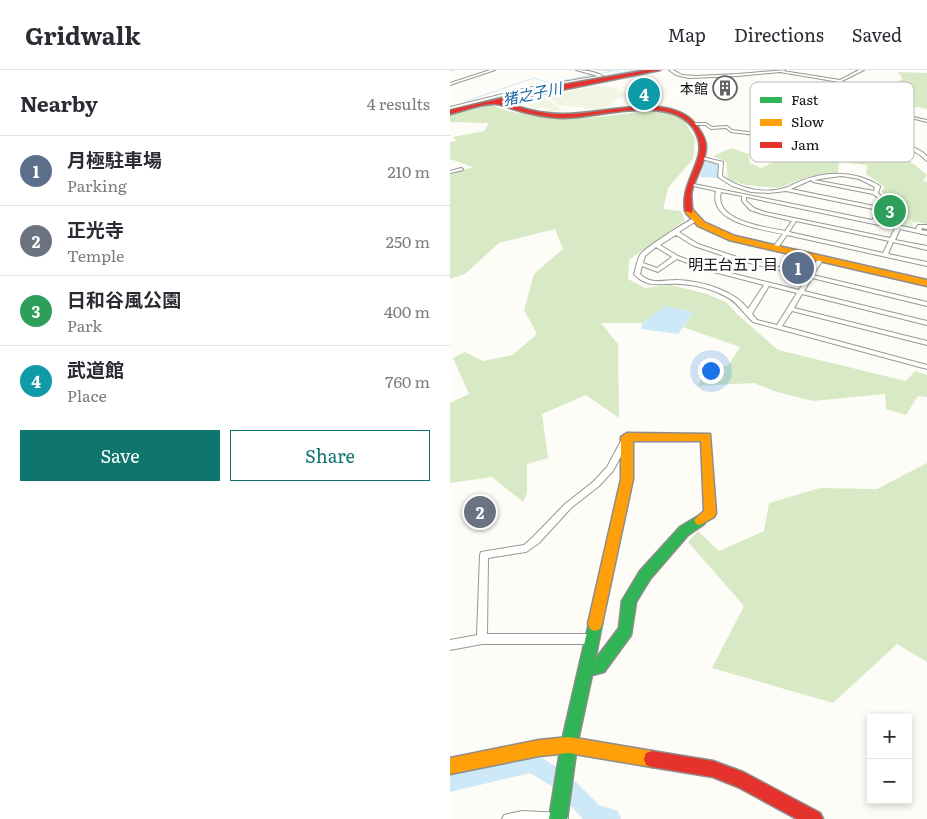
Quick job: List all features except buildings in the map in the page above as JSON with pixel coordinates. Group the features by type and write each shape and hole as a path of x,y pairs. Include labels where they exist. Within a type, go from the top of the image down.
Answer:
{"street":[{"path":"450,84 493,70"},
{"path":"578,70 602,76"},
{"path":"450,110 527,89 602,76 661,70"},
{"path":"671,70 680,75 700,78 783,71 840,80 862,70"},
{"path":"470,105 496,102 602,76"},
{"path":"496,102 532,113 560,116 658,109 675,112 695,124 706,124 711,128 727,127 731,131 750,133"},
{"path":"914,117 927,121"},
{"path":"695,124 702,140 701,156 686,198 688,209 705,226 732,238 927,283"},
{"path":"914,150 922,154 927,160"},
{"path":"701,156 721,164 720,176 735,186 760,191 785,189 809,180 840,174 868,179 878,186 875,193"},
{"path":"450,172 461,169"},
{"path":"852,176 855,170"},
{"path":"809,180 875,193 885,201 874,222"},
{"path":"691,184 927,233"},
{"path":"785,189 881,209"},
{"path":"719,190 717,197 718,205 729,216 746,224 927,264"},
{"path":"744,195 744,201 752,209 927,248"},
{"path":"696,219 642,256 637,274 640,278 654,283 681,282 723,292 739,302 754,321 927,367"},
{"path":"775,248 795,220"},
{"path":"918,231 920,226 927,226"},
{"path":"884,255 898,227"},
{"path":"675,232 696,245 711,251 927,304"},
{"path":"656,245 676,257 708,268 927,323"},
{"path":"640,264 658,270 676,257"},
{"path":"779,327 822,258"},
{"path":"749,314 768,284"},
{"path":"790,308 927,343"},
{"path":"558,819 569,745 627,479 627,437"},
{"path":"482,639 484,555 526,548 536,540 568,506 596,484 610,469 627,437"},
{"path":"585,669 599,667 626,630 629,602 645,576 684,531 710,513 706,437 627,437"},
{"path":"450,645 482,639 591,639"},
{"path":"450,766 539,748 569,745 713,769 743,780 814,819"},
{"path":"508,819 522,817 562,819"}],"green space":[{"path":"898,72 927,73 927,109 914,108 914,82 900,82 899,80 903,79"},
{"path":"594,86 616,88 627,96 616,99 602,109 586,109 566,105 560,106 552,100 550,95"},
{"path":"545,97 562,110 550,112 544,107 533,109 526,103"},
{"path":"491,105 507,111 556,119 599,117 656,110 674,113 684,119 695,139 693,159 668,188 663,209 681,211 685,220 629,260 628,279 645,288 671,285 707,294 726,302 778,350 906,381 915,371 927,375 927,397 918,396 906,415 886,409 885,394 813,401 777,392 754,383 698,386 706,367 728,366 740,347 683,327 694,312 665,306 642,323 601,323 618,344 619,418 586,395 542,414 548,458 527,464 527,493 523,502 492,477 450,483 450,403 469,394 453,358 465,352 483,361 512,355 537,334 524,310 534,274 563,249 555,229 499,243 465,274 450,279 450,174 473,167 450,159 450,142 456,141 453,137 484,131 489,123 450,122 450,114"},
{"path":"731,148 749,154 750,163 761,168 774,162 839,162 838,173 807,177 779,188 746,185 728,180 726,162 713,156"},
{"path":"839,162 911,162 927,175 923,181 927,182 927,224 914,222 889,206 891,200 881,191 885,187 866,174 867,165"},
{"path":"886,205 914,222 911,229 879,222"},
{"path":"927,463 927,662 897,644 833,703 712,668 744,606 688,542 698,531 719,551 764,531 769,503 820,488 877,489"}],"water":[{"path":"705,161 719,164 717,175 719,178 700,177"},
{"path":"665,306 694,312 678,334 641,329 642,323"}],"waterway":[{"path":"450,71 454,70"},
{"path":"595,70 618,71 622,74"},
{"name":"猪之子川","path":"450,110 528,92 642,70"},
{"path":"467,101 534,78 550,83 613,71"},
{"name":"猪之子川","path":"450,782 532,762 560,780 593,814 610,819"}],"traffic: fast":[{"path":"585,669 599,667 626,630 629,601 645,575 684,531 700,520"},
{"path":"558,819 569,745 595,624"}],"traffic: slow":[{"path":"689,211 701,224 732,238 927,283"},
{"path":"595,624 627,479 627,437 706,437 710,513 700,520"},
{"path":"450,766 539,748 569,745 652,759"}],"traffic: jam":[{"path":"450,112 561,87 657,70"},
{"path":"496,102 514,108 562,116 643,108 662,109 679,113 692,122 701,137 703,146 699,165 688,192 689,211"},
{"path":"652,759 713,769 743,780 814,819"}],"place":[{"name":"本館","path":"725,88"},
{"name":"武道館","path":"644,94"},
{"name":"日和谷風公園","path":"890,211"},
{"name":"月極駐車場","path":"798,268"},
{"name":"正光寺","path":"480,512"}],"district":[{"name":"明王台五丁目","path":"733,263"}]}
